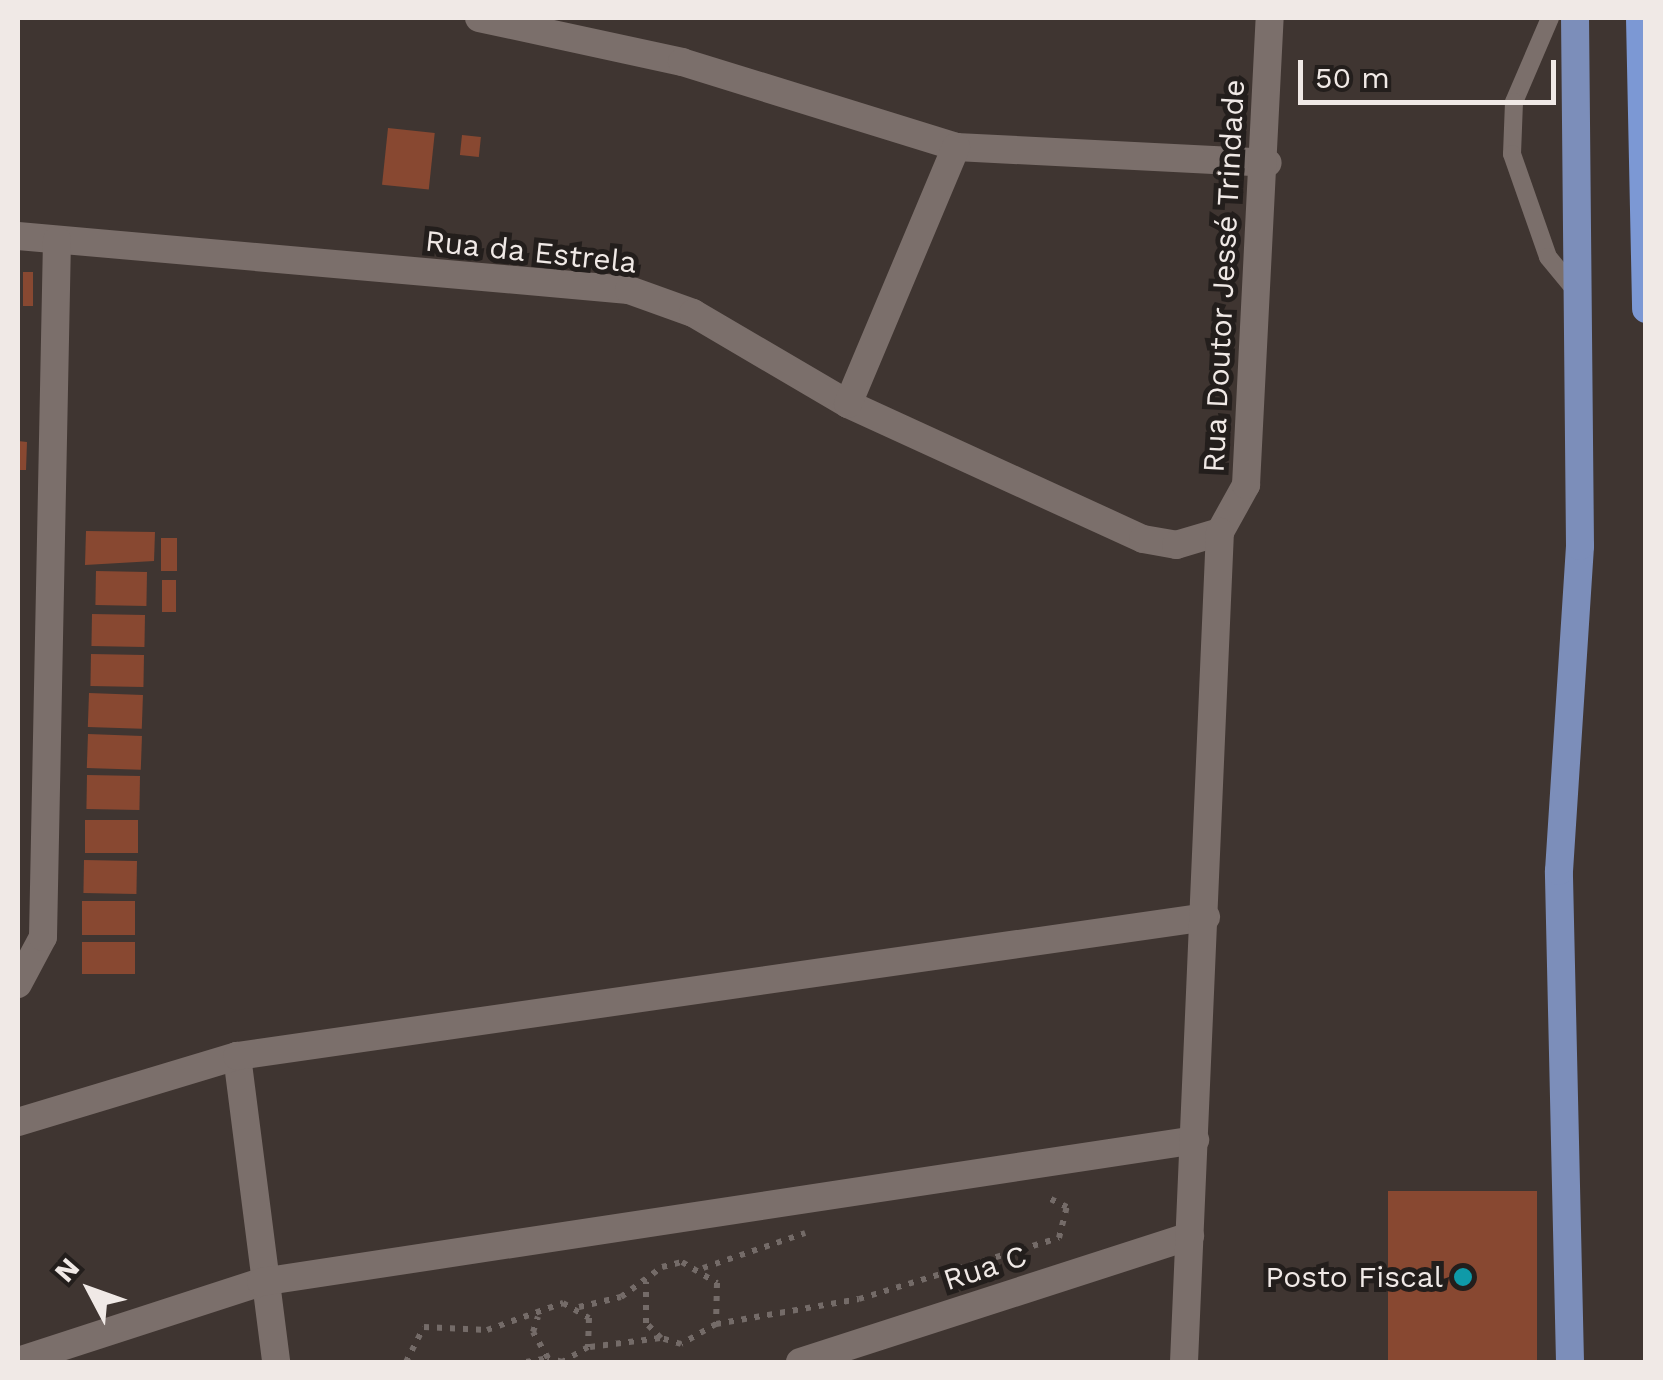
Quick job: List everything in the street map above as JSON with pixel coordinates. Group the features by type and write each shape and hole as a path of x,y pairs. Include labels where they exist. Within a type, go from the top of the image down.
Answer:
{"highway":[{"path":"1640,18 1646,309"}],"main road":[{"path":"1570,1362 1559,871 1580,546 1581,297 1575,18"}],"street":[{"path":"480,18 682,62 956,147 1268,162"},
{"name":"Rua Doutor Jessé Trindade","path":"1220,532 1246,485 1268,162 1270,18"},
{"path":"848,404 956,147"},
{"name":"Rua da Estrela","path":"18,236 629,290 694,313 848,404 1143,539 1176,546 1220,532"},
{"path":"24,978 42,936 57,240"},
{"path":"1184,1362 1220,532"},
{"path":"18,1122 238,1056 1206,917"},
{"path":"238,1056 261,1282 276,1362"},
{"path":"18,1360 261,1282 1195,1140"},
{"name":"Rua C","path":"800,1362 1190,1236"}],"lane":[{"path":"1550,18 1518,87 1512,154 1548,257 1581,297"}],"path":[{"path":"526,1362 548,1358 562,1362 588,1347 661,1338 691,1341 716,1324 859,1299 1059,1238 1067,1207 1029,1198"},
{"path":"548,1358 533,1332 548,1307 578,1307 646,1282 662,1267 703,1268 822,1228"},
{"path":"703,1268 722,1304 716,1324"},
{"path":"646,1282 646,1323 661,1338"},
{"path":"578,1307 592,1333 588,1347"},
{"path":"406,1362 424,1327 487,1330 538,1318"}],"building":[{"path":"388,128 435,133 429,190 382,185"},
{"path":"462,135 481,137 479,157 460,155"},
{"path":"23,272 33,272 33,306 23,306"},
{"path":"18,441 27,442 26,470 18,470"},
{"path":"86,531 155,532 154,561 85,565"},
{"path":"161,538 177,538 177,571 161,571"},
{"path":"96,571 147,572 146,606 95,605"},
{"path":"162,580 176,580 176,612 162,612"},
{"path":"92,614 145,615 144,647 91,646"},
{"path":"91,654 144,655 143,687 90,686"},
{"path":"89,693 143,695 142,729 88,727"},
{"path":"88,734 142,736 141,770 87,768"},
{"path":"87,775 140,776 139,810 86,809"},
{"path":"85,820 138,820 138,853 85,853"},
{"path":"84,860 137,861 136,894 83,893"},
{"path":"82,901 135,901 135,935 82,935"},
{"path":"82,942 135,942 135,974 82,974"},
{"name":"Posto Fiscal","path":"1388,1191 1537,1191 1537,1362 1388,1362"}],"place":[{"name":"Posto Fiscal","path":"1463,1277"}]}
